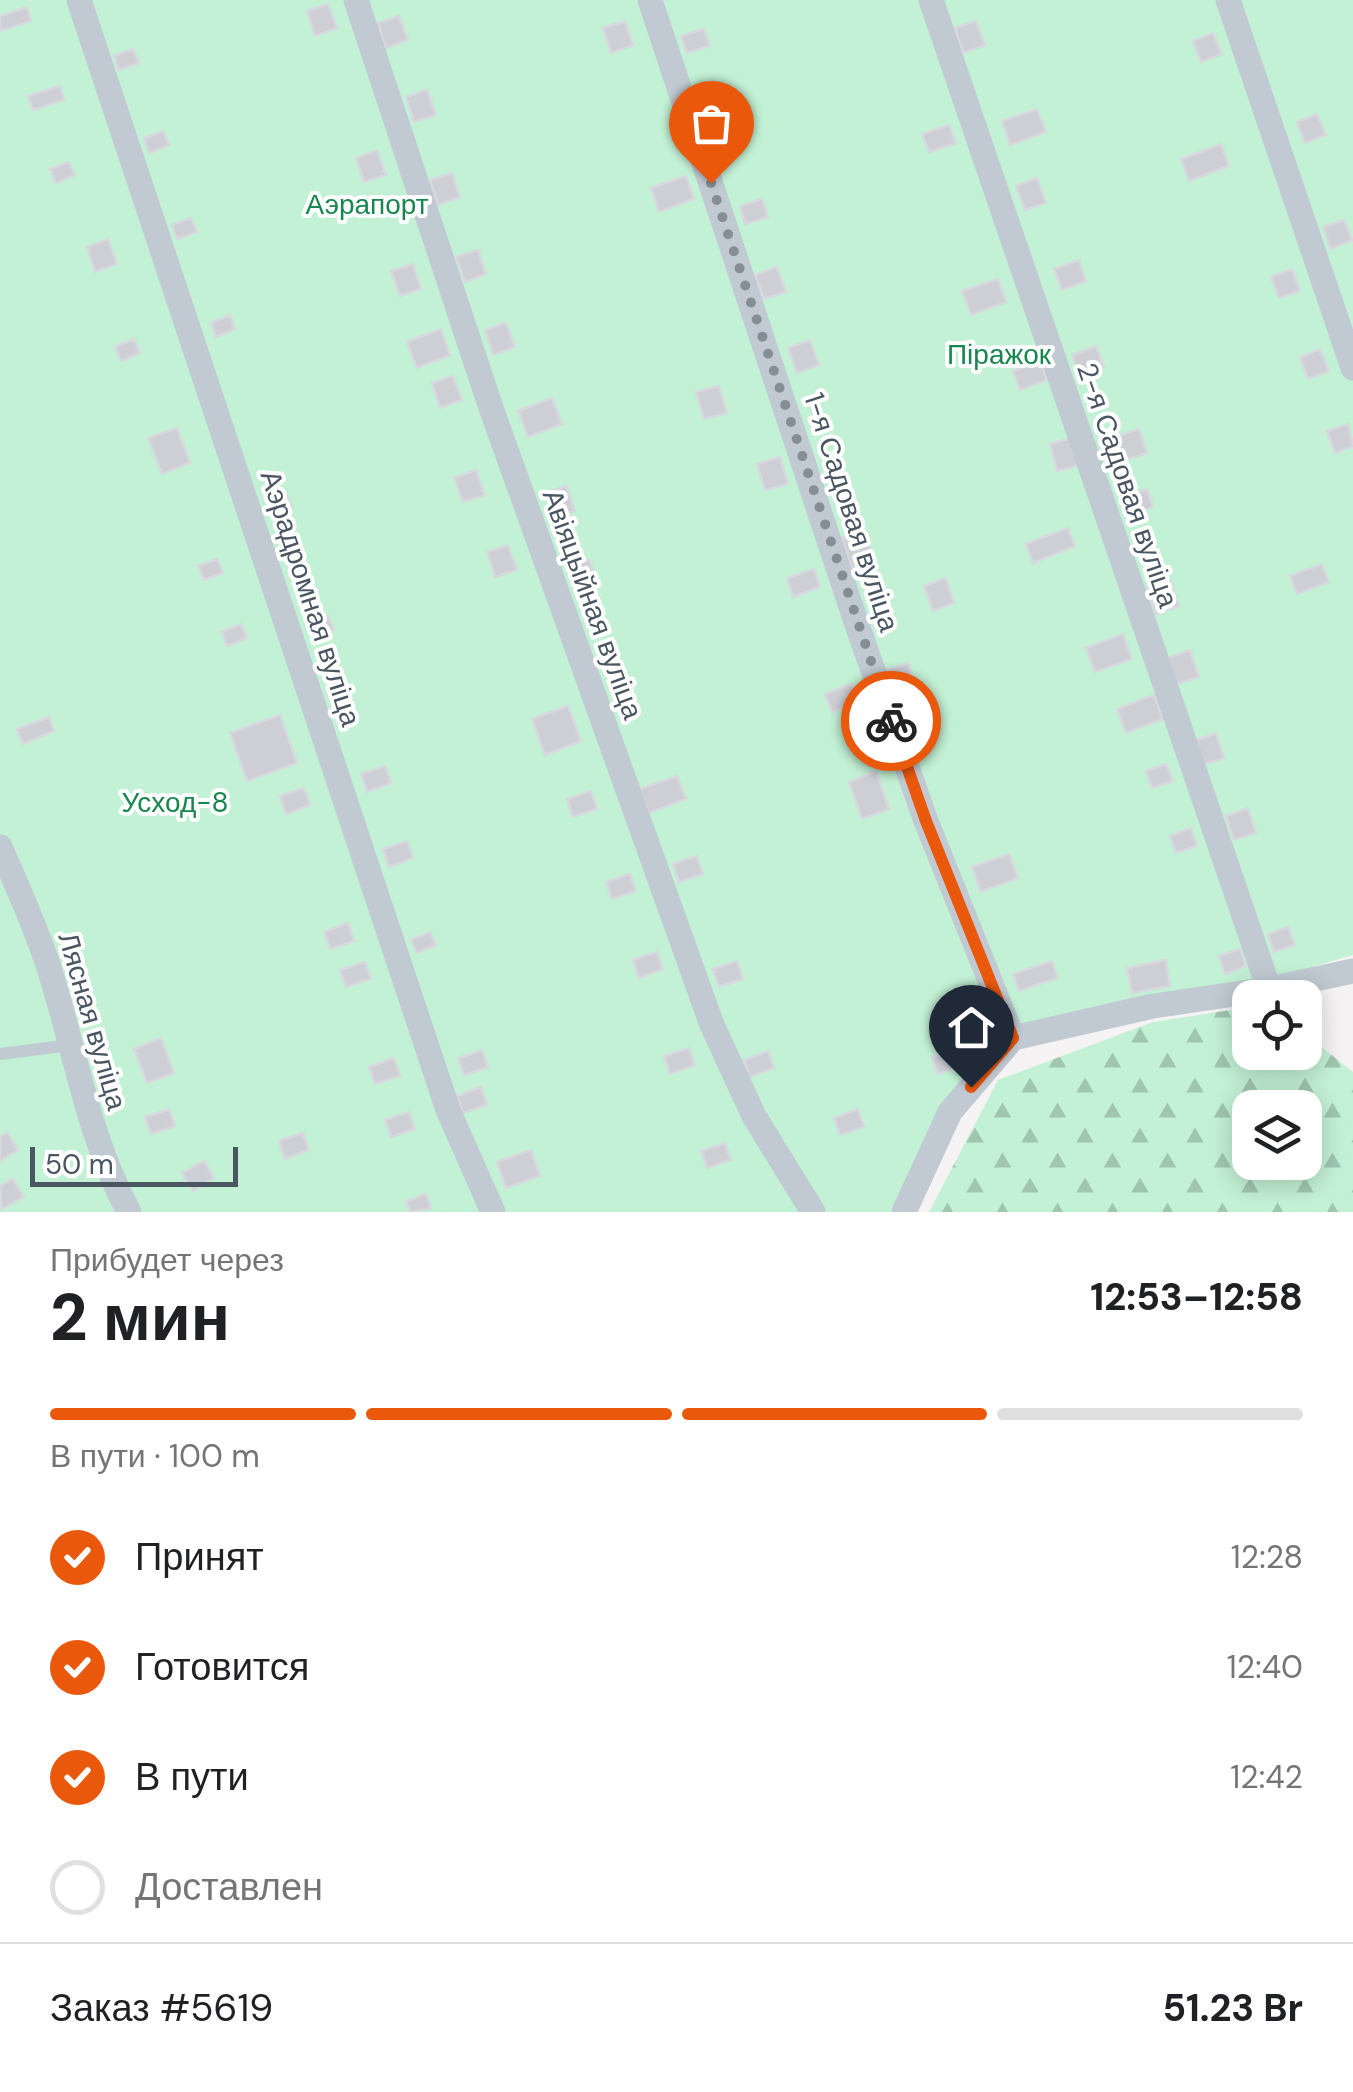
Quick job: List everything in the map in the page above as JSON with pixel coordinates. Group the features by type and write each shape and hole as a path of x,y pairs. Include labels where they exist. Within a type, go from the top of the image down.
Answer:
{"street":[{"name":"Аэрадромная вуліца","path":"79,0 448,1110 493,1212"},
{"name":"Авіяцыйная вуліца","path":"356,0 497,424 712,1025 754,1116 813,1212"},
{"name":"1-я Садовая вуліца","path":"650,0 856,622 926,821 1013,1038"},
{"name":"2-я Садовая вуліца","path":"931,0 1266,980"},
{"path":"1228,0 1353,368"},
{"name":"Лясная вуліца","path":"0,847 48,963 88,1114 110,1178 130,1212"},
{"path":"1311,980 1353,971"},
{"path":"904,1212 950,1112 1013,1038 1154,1006 1232,994"}],"lane":[{"path":"0,1054 70,1045"}],"green space":[{"path":"0,0 1353,0 1353,955 1297,971 1232,980 1232,984 1018,1025 994,1038 942,1115 895,1212 0,1212"},
{"path":"1232,1010 1232,1070 1322,1070 1322,1047 1353,1072 1353,1212 929,1212 998,1080 1153,1022"}],"building":[{"path":"328,4 337,28 315,36 307,11"},
{"path":"27,7 31,21 0,31 0,16"},
{"path":"399,16 408,40 386,48 378,23"},
{"path":"625,21 633,45 611,53 603,28"},
{"path":"976,21 985,45 963,53 955,28"},
{"path":"704,29 710,46 687,53 681,36"},
{"path":"1213,33 1222,54 1201,62 1193,41"},
{"path":"133,49 139,63 119,70 114,56"},
{"path":"60,86 64,100 33,110 28,96"},
{"path":"427,90 436,115 414,122 406,97"},
{"path":"733,108 739,125 716,132 710,115"},
{"path":"1037,109 1046,132 1010,145 1002,121"},
{"path":"1317,114 1326,135 1305,143 1297,122"},
{"path":"949,125 956,143 929,152 922,134"},
{"path":"163,131 169,145 149,153 144,139"},
{"path":"1221,144 1229,166 1189,181 1181,159"},
{"path":"377,150 386,175 364,182 356,158"},
{"path":"69,162 75,175 56,183 50,169"},
{"path":"452,173 460,197 438,205 430,180"},
{"path":"686,176 694,199 659,212 651,188"},
{"path":"1037,178 1046,203 1025,210 1016,186"},
{"path":"762,199 768,217 745,224 740,206"},
{"path":"191,218 197,232 177,239 172,225"},
{"path":"1344,220 1352,240 1331,249 1323,227"},
{"path":"108,239 117,264 95,272 87,247"},
{"path":"478,250 486,274 465,282 456,257"},
{"path":"1079,260 1086,281 1062,290 1054,269"},
{"path":"413,264 421,289 400,296 391,271"},
{"path":"777,267 786,292 764,299 755,275"},
{"path":"1292,269 1300,291 1279,298 1271,277"},
{"path":"998,279 1006,302 971,315 962,291"},
{"path":"230,315 235,329 216,337 211,323"},
{"path":"506,323 515,347 493,355 485,330"},
{"path":"441,329 450,355 417,368 407,342"},
{"path":"134,339 140,353 121,361 115,347"},
{"path":"810,340 819,365 797,373 788,348"},
{"path":"1096,346 1104,367 1079,376 1072,355"},
{"path":"1320,349 1329,371 1308,379 1300,358"},
{"path":"1040,362 1047,380 1020,390 1013,371"},
{"path":"453,376 462,400 440,408 432,383"},
{"path":"719,386 727,413 704,419 696,392"},
{"path":"552,398 562,424 528,437 518,411"},
{"path":"1348,424 1353,446 1335,453 1327,431"},
{"path":"177,428 190,463 162,474 148,438"},
{"path":"1139,429 1147,453 1110,465 1102,441"},
{"path":"1072,438 1080,465 1057,471 1050,444"},
{"path":"780,457 788,484 765,490 757,464"},
{"path":"476,470 485,495 463,502 454,478"},
{"path":"566,486 575,511 553,518 545,493"},
{"path":"1147,489 1153,507 1126,517 1120,498"},
{"path":"287,495 292,508 273,516 267,502"},
{"path":"1068,528 1075,546 1033,563 1026,544"},
{"path":"864,530 874,560 852,568 842,538"},
{"path":"508,545 517,570 495,577 487,552"},
{"path":"217,559 223,573 204,580 198,566"},
{"path":"589,560 598,584 576,592 567,567"},
{"path":"1322,564 1329,582 1297,594 1290,576"},
{"path":"814,569 820,587 793,597 787,578"},
{"path":"946,578 954,603 933,611 924,586"},
{"path":"1170,580 1179,606 1156,614 1147,588"},
{"path":"328,616 334,630 315,637 309,624"},
{"path":"241,624 247,638 227,646 222,632"},
{"path":"1123,634 1132,659 1095,672 1086,648"},
{"path":"1190,650 1199,677 1177,684 1168,658"},
{"path":"908,663 915,684 891,693 883,671"},
{"path":"852,684 859,702 832,712 825,694"},
{"path":"347,687 353,701 334,709 328,695"},
{"path":"1154,695 1163,719 1126,733 1117,709"},
{"path":"568,706 581,741 545,755 532,719"},
{"path":"280,715 297,763 247,781 230,733"},
{"path":"49,717 54,731 23,744 17,729"},
{"path":"1216,733 1224,758 1202,765 1194,741"},
{"path":"1166,764 1173,781 1152,788 1146,771"},
{"path":"385,766 391,783 367,792 361,774"},
{"path":"876,771 889,809 862,819 849,782"},
{"path":"677,776 686,799 649,813 640,789"},
{"path":"304,788 310,805 286,814 280,796"},
{"path":"591,791 597,809 573,817 567,799"},
{"path":"1248,808 1256,833 1234,840 1226,816"},
{"path":"1191,828 1197,846 1176,853 1170,836"},
{"path":"407,841 413,858 389,867 383,849"},
{"path":"1009,854 1018,878 981,892 972,867"},
{"path":"697,856 703,874 679,882 673,864"},
{"path":"630,874 636,891 612,899 606,882"},
{"path":"348,923 354,941 330,949 324,932"},
{"path":"1288,927 1295,945 1274,952 1268,934"},
{"path":"430,932 436,945 417,953 411,940"},
{"path":"1240,949 1246,966 1225,974 1219,956"},
{"path":"657,952 663,969 639,978 633,960"},
{"path":"1166,960 1170,986 1132,993 1127,968"},
{"path":"737,961 743,979 719,987 713,969"},
{"path":"1052,961 1058,978 1019,991 1013,974"},
{"path":"365,962 371,979 346,987 340,970"},
{"path":"161,1038 174,1073 147,1083 134,1049"},
{"path":"689,1048 695,1065 670,1074 664,1056"},
{"path":"956,1049 962,1066 938,1074 932,1057"},
{"path":"482,1050 488,1067 464,1075 458,1058"},
{"path":"768,1051 774,1068 750,1077 744,1060"},
{"path":"394,1058 400,1076 375,1084 369,1067"},
{"path":"481,1087 487,1105 463,1113 457,1096"},
{"path":"169,1109 175,1126 151,1134 145,1117"},
{"path":"858,1109 864,1127 840,1135 834,1118"},
{"path":"409,1112 415,1129 391,1137 385,1120"},
{"path":"7,1132 18,1150 0,1161 0,1137"},
{"path":"303,1133 309,1150 285,1159 279,1141"},
{"path":"725,1143 731,1160 707,1168 701,1151"},
{"path":"531,1150 540,1176 506,1188 497,1162"},
{"path":"204,1161 214,1178 193,1191 182,1173"},
{"path":"13,1179 24,1197 2,1209 0,1186"},
{"path":"426,1194 431,1208 411,1212 406,1202"}],"way so far":[{"path":"711,183 891,721"}],"route":[{"path":"891,721 926,821 1013,1038 971,1087"}],"park label":[{"name":"Аэрапорт","path":"367,204"},
{"name":"Піражок","path":"999,354"},
{"name":"Усход-8","path":"175,802"}]}
